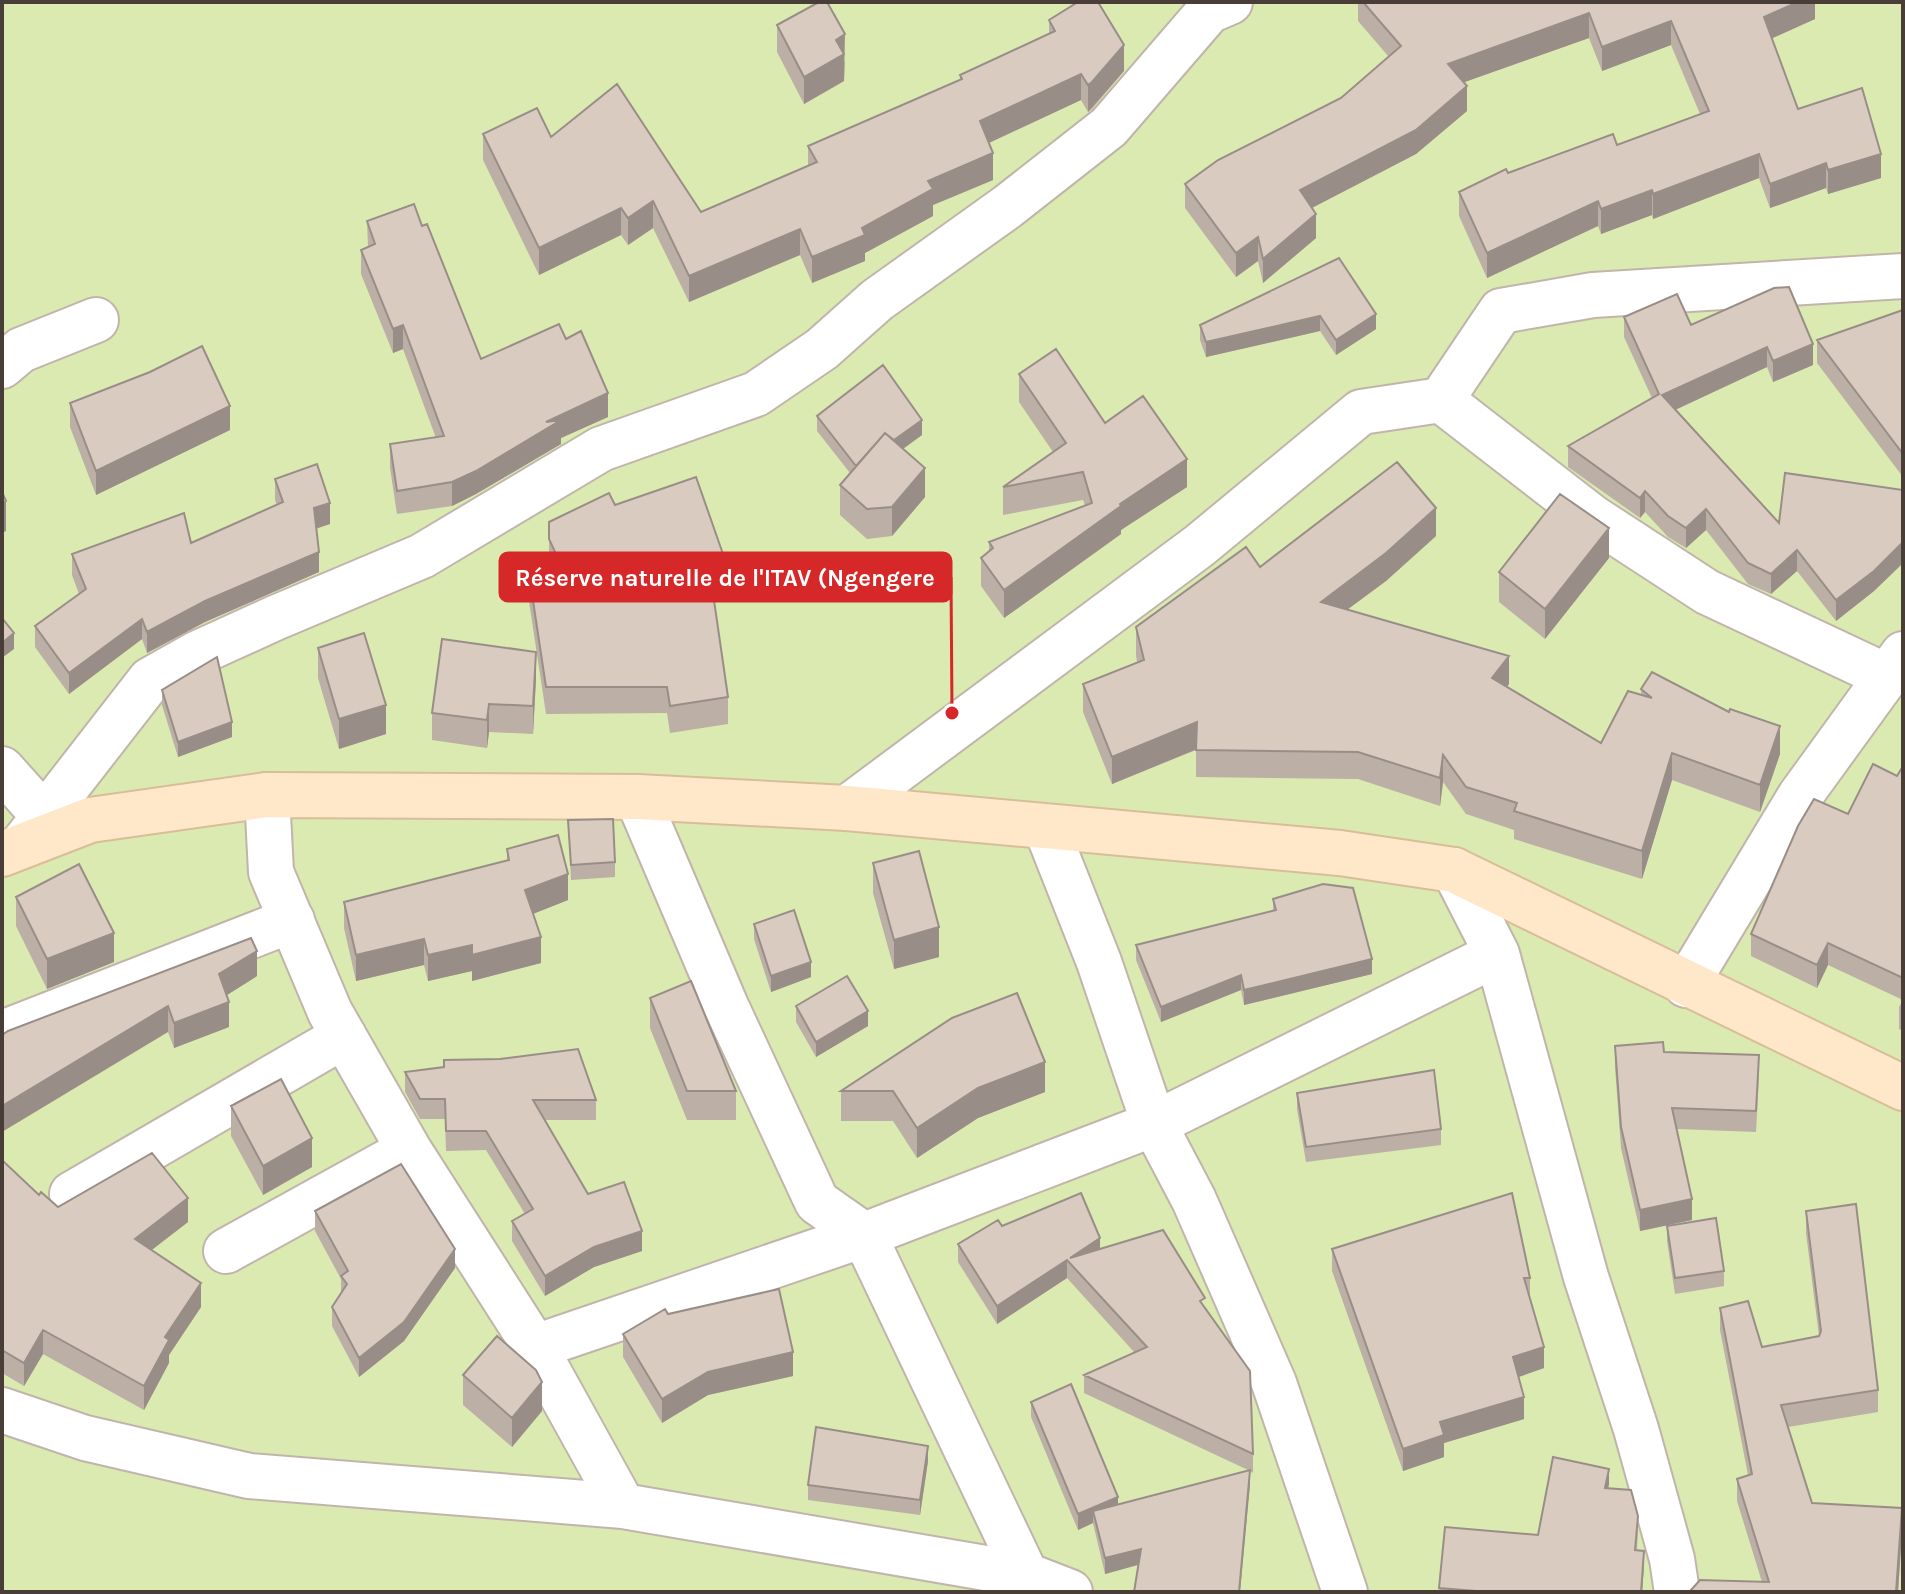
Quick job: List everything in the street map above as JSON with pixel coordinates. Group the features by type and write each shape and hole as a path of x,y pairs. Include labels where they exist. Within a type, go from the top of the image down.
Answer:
{"street":[{"path":"22,839 150,680 262,623 422,556 601,449 756,394 800,364 877,300 1007,207 1109,127 1209,11 1230,2"},
{"path":"1441,400 1501,311 1593,295 1903,276"},
{"path":"2,366 21,350 96,320"},
{"path":"847,808 1199,546 1361,412 1441,400 1592,517 1707,592 1894,665 1800,796 1686,985"},
{"path":"2,769 22,839"},
{"path":"22,839 90,820 267,795 637,797 847,808 1305,849 1454,870 1902,1091"},
{"path":"267,795 271,872 344,1036 409,1150 535,1347 623,1506"},
{"path":"637,797 726,1006 817,1202 864,1235 1032,1583"},
{"path":"1046,828 1099,962 1154,1124 1194,1200 1274,1383 1345,1592"},
{"path":"1454,870 1497,954 1586,1277 1636,1429 1672,1559 1677,1592"},
{"path":"2,1033 292,920"},
{"path":"535,1347 864,1235 1154,1124 1497,954"},
{"path":"72,1194 344,1036"},
{"path":"226,1251 409,1150"},
{"path":"2,1410 85,1438 249,1476 623,1506 1070,1592"}],"green space":[{"path":"2,2 1903,2 1903,1592 2,1592"}],"building":[{"path":"819,2 827,2 845,34 836,40 844,54 804,77 777,25"},
{"path":"1078,2 1098,2 1124,45 1092,82 1088,85 1081,74 980,121 993,153 928,181 933,189 862,228 865,235 812,257 800,229 689,276 653,201 628,218 621,208 539,248 483,134 537,108 551,137 617,84 701,212 817,162 808,146 962,79 960,75 1055,31 1049,20"},
{"path":"1363,2 1798,2 1764,17 1798,109 1862,88 1881,154 1828,170 1826,163 1770,184 1759,154 1653,194 1652,190 1601,209 1598,201 1487,253 1459,192 1506,169 1508,173 1613,134 1617,145 1709,111 1671,21 1602,47 1589,13 1448,64 1467,86 1416,130 1300,190 1316,214 1263,259 1258,237 1236,253 1185,184 1218,160 1341,98 1401,46"},
{"path":"414,204 422,226 427,224 481,359 559,324 566,339 581,331 608,393 546,422 561,420 476,471 452,482 397,491 390,444 444,436 403,325 393,329 361,250 375,244 367,221"},
{"path":"1339,258 1376,314 1336,340 1320,316 1206,342 1200,325"},
{"path":"1789,287 1813,344 1773,361 1767,347 1662,395 1779,523 1785,473 1903,490 1903,542 1874,571 1836,600 1797,550 1771,574 1748,563 1706,509 1686,528 1668,516 1645,491 1640,498 1568,446 1659,394 1624,317 1677,294 1691,325 1774,288"},
{"path":"1903,310 1903,454 1817,340"},
{"path":"202,346 230,406 96,471 70,403 150,372"},
{"path":"1056,349 1105,423 1143,396 1187,459 1120,504 1004,590 981,558 993,548 989,542 1092,503 1083,472 1003,487 1066,443 1019,374"},
{"path":"883,365 922,420 894,440 885,433 856,466 817,416"},
{"path":"885,433 925,468 892,507 867,509 840,485"},
{"path":"1397,462 1436,508 1386,553 1321,602 1509,656 1492,678 1601,743 1628,691 1652,698 1641,689 1652,672 1729,712 1730,709 1780,726 1760,785 1672,753 1642,851 1514,811 1517,803 1466,787 1443,755 1440,778 1358,752 1196,750 1197,722 1112,757 1083,684 1144,660 1136,627 1246,547 1260,567"},
{"path":"317,464 330,503 314,508 319,552 205,601 147,632 142,619 69,673 35,626 86,589 72,554 184,513 191,543 283,502 275,479"},
{"path":"696,477 723,554 708,559 728,697 670,706 667,687 546,687 527,561 557,556 549,539 549,522 609,493 615,505"},
{"path":"1560,494 1609,528 1545,609 1499,572"},
{"path":"2,618 14,633 2,643"},
{"path":"364,633 386,705 339,719 318,648"},
{"path":"442,639 536,652 533,706 489,704 487,720 432,713"},
{"path":"217,657 232,722 178,742 162,690"},
{"path":"1873,764 1897,776 1903,766 1903,978 1828,943 1817,965 1751,934 1798,826 1814,799 1848,814"},
{"path":"613,819 615,862 571,865 568,820"},
{"path":"558,835 568,874 525,890 541,937 472,955 472,945 428,955 424,939 356,955 344,902 509,860 507,849"},
{"path":"919,851 939,927 894,940 873,863"},
{"path":"79,864 114,933 47,959 16,897"},
{"path":"1323,884 1353,888 1372,959 1244,990 1241,975 1161,1007 1136,945 1276,910 1273,899"},
{"path":"794,910 811,962 771,976 754,924"},
{"path":"251,938 257,951 219,974 229,1002 174,1023 168,1006 2,1106 2,1035"},
{"path":"847,976 868,1011 816,1042 796,1006"},
{"path":"691,981 736,1091 687,1091 650,998"},
{"path":"1017,993 1045,1062 978,1088 917,1128 893,1091 841,1091 952,1018"},
{"path":"1663,1042 1664,1052 1759,1055 1756,1111 1672,1108 1692,1199 1640,1210 1621,1127 1615,1046"},
{"path":"578,1049 596,1100 533,1100 588,1194 624,1182 642,1231 594,1247 545,1276 512,1221 533,1209 486,1131 446,1131 445,1099 420,1099 405,1072 444,1067 444,1060 500,1059"},
{"path":"1434,1070 1441,1129 1306,1147 1297,1093"},
{"path":"281,1079 312,1138 263,1166 231,1106"},
{"path":"152,1153 188,1198 135,1239 201,1283 165,1337 169,1340 144,1386 43,1330 24,1363 2,1350 2,1160 39,1195 41,1192 58,1207"},
{"path":"401,1164 455,1249 404,1322 359,1358 332,1307 347,1284 341,1276 348,1271 315,1211"},
{"path":"1081,1193 1100,1238 1070,1258 1163,1230 1205,1298 1200,1301 1250,1371 1253,1454 1084,1375 1147,1347 1067,1260 997,1306 958,1244 998,1220 1002,1226"},
{"path":"1512,1193 1530,1278 1524,1278 1544,1347 1513,1357 1524,1397 1440,1422 1444,1435 1403,1449 1332,1249"},
{"path":"1856,1204 1878,1390 1781,1405 1812,1503 1902,1508 1896,1592 1691,1592 1700,1580 1769,1582 1737,1479 1752,1474 1720,1308 1748,1301 1762,1347 1819,1336 1821,1331 1806,1211"},
{"path":"1716,1218 1724,1271 1675,1278 1667,1226"},
{"path":"779,1289 793,1352 708,1372 662,1399 623,1334 665,1309 668,1314"},
{"path":"497,1336 536,1370 542,1382 512,1418 463,1375"},
{"path":"1071,1384 1118,1497 1078,1514 1031,1402"},
{"path":"816,1427 928,1446 920,1500 808,1485"},
{"path":"1553,1457 1609,1469 1605,1488 1631,1490 1638,1516 1635,1550 1644,1551 1641,1592 1489,1592 1439,1588 1445,1527 1538,1535"},
{"path":"1250,1470 1239,1592 1134,1592 1141,1549 1105,1558 1093,1511"}],"place":[{"name":"Réserve naturelle de l'ITAV (Ngengere","path":"952,713"}]}
